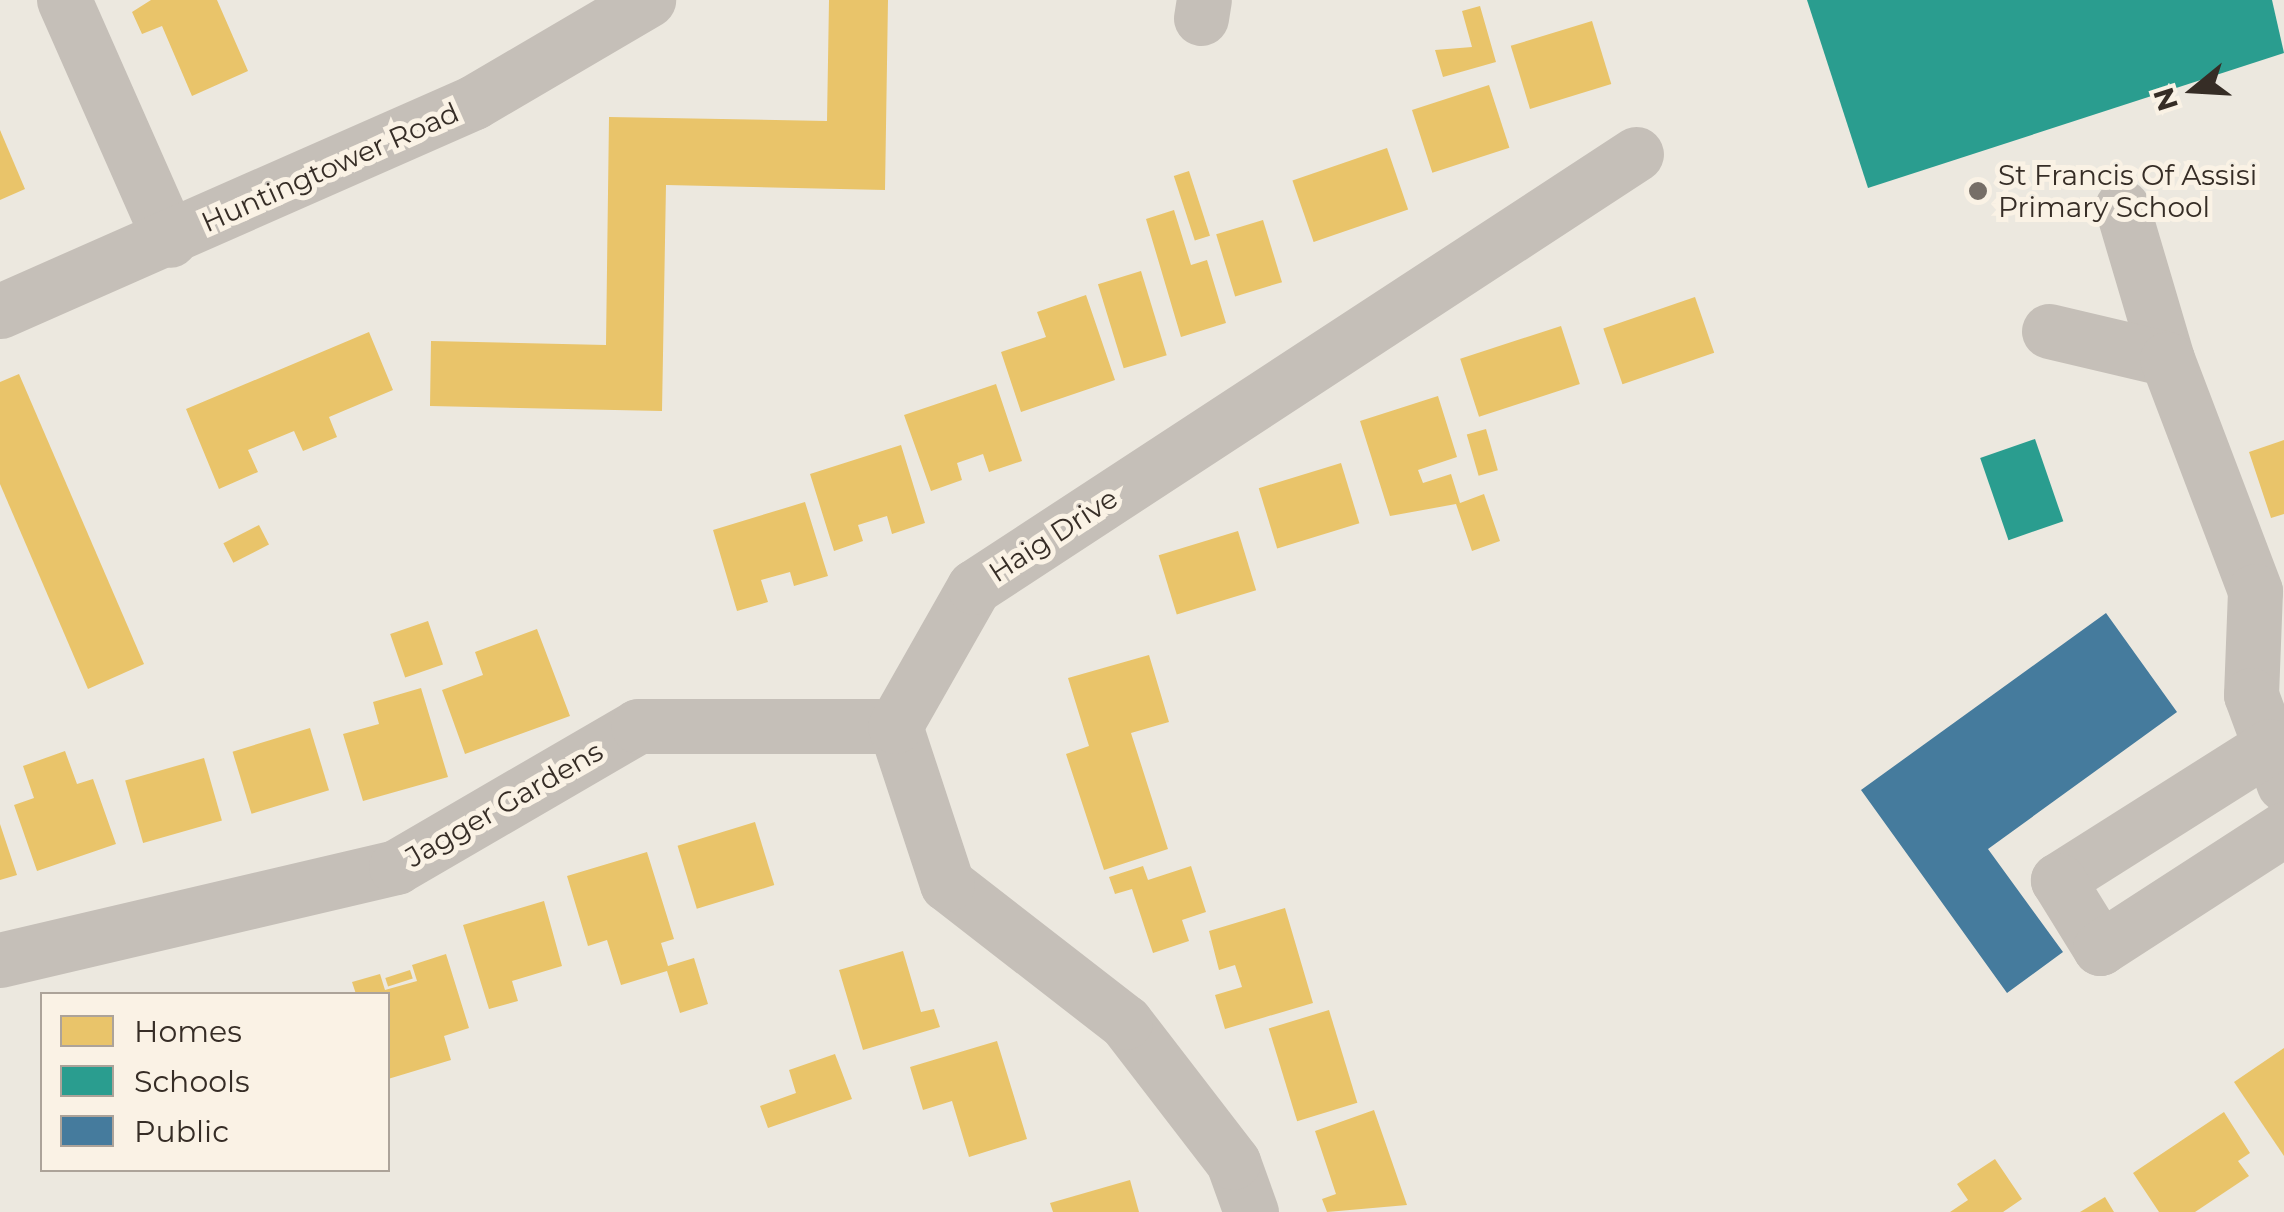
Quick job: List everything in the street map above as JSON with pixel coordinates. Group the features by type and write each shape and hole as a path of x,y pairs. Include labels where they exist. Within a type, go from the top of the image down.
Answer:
{"street":[{"path":"64,0 170,240"},
{"name":"Huntingtower Road","path":"0,311 170,240 474,102 648,0"},
{"name":"Haig Drive","path":"895,726 974,586 1636,154"},
{"path":"2122,207 2167,358 2270,586 2246,657 2277,765 2058,880 2100,948 2284,829"},
{"path":"2049,331 2167,358"},
{"name":"Jagger Gardens","path":"0,960 396,867 638,726 895,726"},
{"path":"895,726 946,884 1125,1022 1232,1162 1250,1212"}],"building: Homes":[{"path":"151,0 217,0 248,71 192,96 162,26 142,34 132,12"},
{"path":"829,0 888,0 885,190 666,185 662,411 430,406 431,341 606,345 609,117 827,121"},
{"path":"1480,6 1496,62 1443,77 1435,50 1472,47 1462,11"},
{"path":"1592,21 1611,84 1530,109 1511,46"},
{"path":"1489,85 1509,148 1432,173 1412,110"},
{"path":"0,130 25,189 0,200"},
{"path":"1387,148 1408,209 1314,242 1292,181"},
{"path":"1189,171 1210,236 1195,241 1174,176"},
{"path":"1174,210 1191,265 1207,260 1226,323 1181,337 1146,219"},
{"path":"1263,220 1282,282 1235,296 1216,234"},
{"path":"1141,271 1167,355 1124,368 1098,284"},
{"path":"1086,295 1115,380 1021,412 1001,352 1046,337 1037,312"},
{"path":"1695,297 1714,353 1622,384 1603,329"},
{"path":"1561,326 1580,384 1479,417 1460,359"},
{"path":"369,332 393,390 329,417 337,437 303,451 294,431 248,450 258,472 219,489 186,409"},
{"path":"19,374 144,664 88,689 0,484 0,382"},
{"path":"996,384 1022,461 989,472 983,454 957,463 962,480 931,491 904,415"},
{"path":"1438,396 1457,457 1418,470 1423,483 1451,474 1460,503 1484,494 1500,541 1472,551 1456,504 1390,516 1360,421"},
{"path":"1486,429 1498,470 1479,476 1467,435"},
{"path":"2284,440 2284,514 2271,518 2249,452"},
{"path":"901,445 925,523 892,534 887,516 858,525 863,541 834,551 810,474"},
{"path":"1341,463 1359,523 1277,548 1259,488"},
{"path":"805,502 828,576 794,586 790,572 761,580 768,602 737,611 713,530"},
{"path":"259,525 269,545 233,563 223,543"},
{"path":"1238,531 1256,590 1177,615 1159,555"},
{"path":"428,621 443,664 405,678 390,634"},
{"path":"537,629 570,716 465,754 442,690 483,675 475,652"},
{"path":"1149,655 1169,722 1131,733 1168,849 1104,870 1066,754 1089,746 1068,678"},
{"path":"421,688 448,777 363,801 343,734 379,724 373,702"},
{"path":"310,728 329,790 252,814 233,752"},
{"path":"65,751 77,784 93,779 116,844 37,871 14,805 34,798 23,766"},
{"path":"204,758 222,820 143,843 125,781"},
{"path":"755,822 774,885 697,909 678,846"},
{"path":"0,824 17,875 0,880"},
{"path":"647,852 674,939 661,943 668,966 694,958 708,1004 680,1013 667,971 621,985 607,940 588,946 567,876"},
{"path":"1143,866 1148,880 1191,866 1206,912 1182,920 1189,941 1153,953 1132,889 1115,894 1109,877"},
{"path":"544,901 562,966 512,981 518,1001 489,1009 463,925"},
{"path":"1285,908 1313,1003 1225,1029 1215,995 1242,987 1235,965 1219,970 1209,931"},
{"path":"903,951 921,1012 934,1009 940,1027 863,1050 839,970"},
{"path":"446,954 469,1028 444,1036 451,1060 390,1078 390,992 355,992 352,982 380,974 385,990 417,981 412,965"},
{"path":"410,970 413,979 388,987 385,978"},
{"path":"1329,1010 1357,1103 1297,1121 1269,1028"},
{"path":"997,1041 1027,1139 969,1157 952,1101 923,1110 910,1067"},
{"path":"2284,1048 2284,1156 2234,1082"},
{"path":"835,1054 852,1099 768,1128 760,1106 796,1093 789,1070"},
{"path":"1374,1110 1407,1205 1327,1212 1322,1199 1336,1194 1315,1131"},
{"path":"2224,1112 2250,1153 2238,1161 2249,1176 2195,1212 2159,1212 2133,1173"},
{"path":"1995,1159 2022,1199 2003,1212 1950,1212 1968,1200 1957,1184"},
{"path":"1130,1180 1139,1212 1053,1212 1050,1203"},
{"path":"2105,1197 2114,1212 2080,1212"}],"building: Schools":[{"path":"1807,0 2272,0 2284,53 1868,188"},
{"path":"2035,439 2063,521 2008,540 1980,458"}],"building: Public":[{"path":"2106,613 2177,712 1988,849 2063,952 2007,993 1861,790"}],"place":[{"name":"St Francis Of Assisi Primary School","path":"1978,191"}]}
